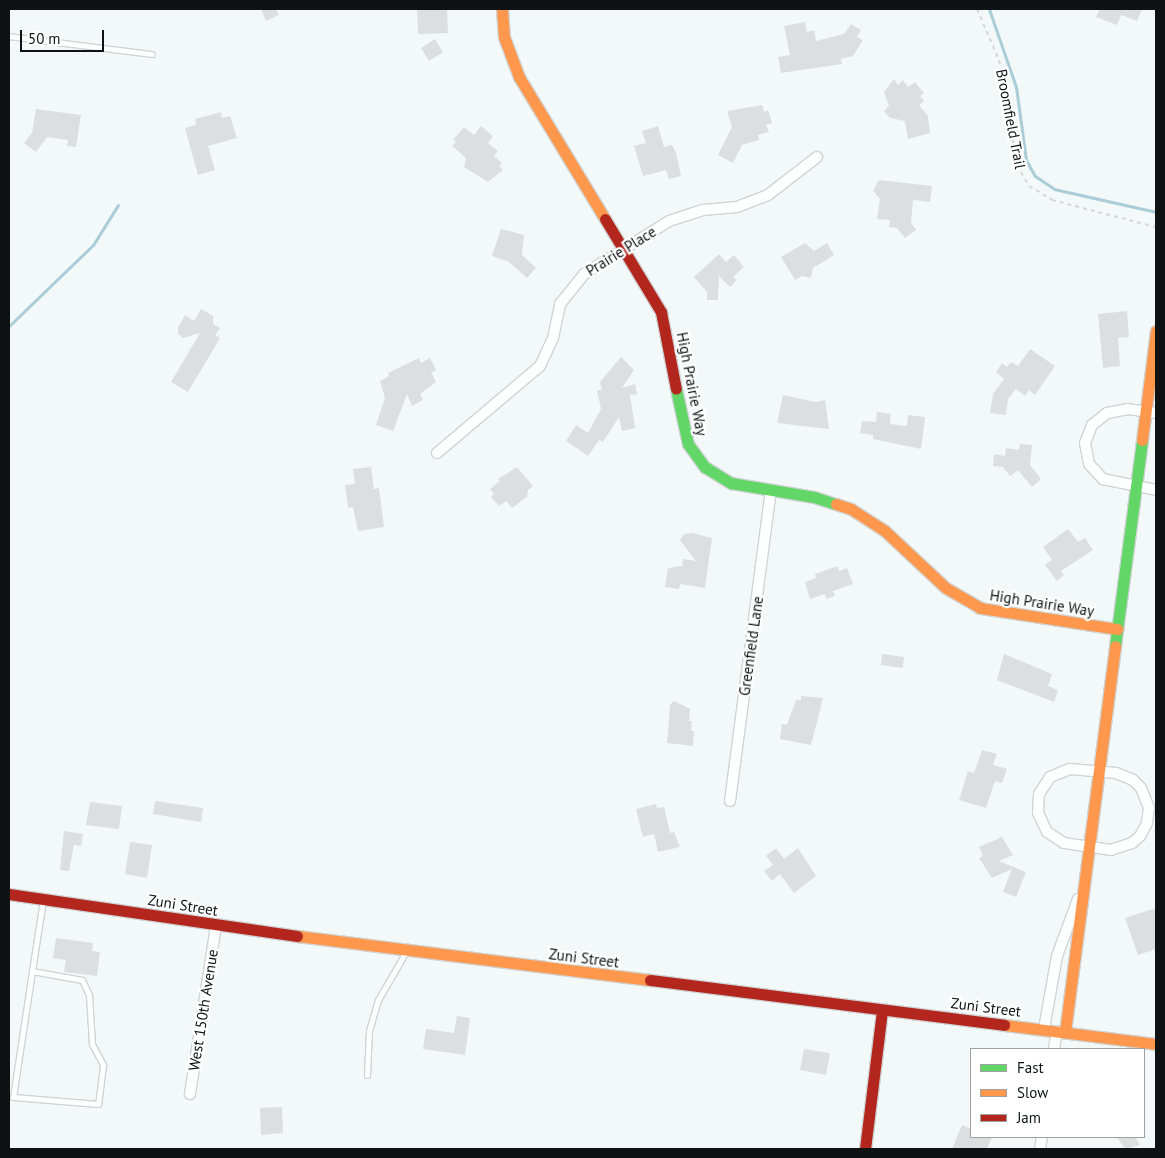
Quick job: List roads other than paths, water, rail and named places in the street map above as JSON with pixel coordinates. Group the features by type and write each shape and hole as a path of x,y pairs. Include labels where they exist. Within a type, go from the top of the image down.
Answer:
{"street":[{"name":"High Prairie Way","path":"502,9 504,37 519,77 661,312 667,332 683,430 695,456 717,476 731,483 834,502 859,514 884,531 946,588 980,608 1117,629"},
{"name":"Prairie Place","path":"437,453 531,377 548,353 556,317 567,292 584,274 624,248 686,214 737,207 768,196 817,157"},
{"path":"1054,1048 1061,1032 1081,924 1082,888 1135,487 1151,412 1156,331"},
{"path":"1151,412 1117,409 1107,412 1092,426 1085,444 1089,464 1103,480 1156,490"},
{"name":"Greenfield Lane","path":"730,801 771,490"},
{"path":"1070,769 1098,771 1133,780 1146,797 1148,818 1140,836 1132,843 1111,850 1088,847 1054,838 1041,823 1037,804 1043,786 1060,771 1070,769"},
{"path":"1044,1029 1057,956 1082,888"},
{"name":"Zuni Street","path":"9,894 216,926 1156,1044"},
{"name":"West 150th Avenue","path":"190,1094 216,926"},
{"path":"865,1149 882,1010"}],"lane":[{"path":"9,36 152,54"},
{"path":"32,971 82,980 89,995 92,1044 103,1065 98,1104 13,1097 32,971 43,900"},
{"path":"367,1075 369,1031 378,1000 407,950"}],"waterway":[{"path":"989,9 1016,87 1026,160 1035,176 1054,189 1156,212"},
{"path":"9,326 93,245 118,205"}]}
